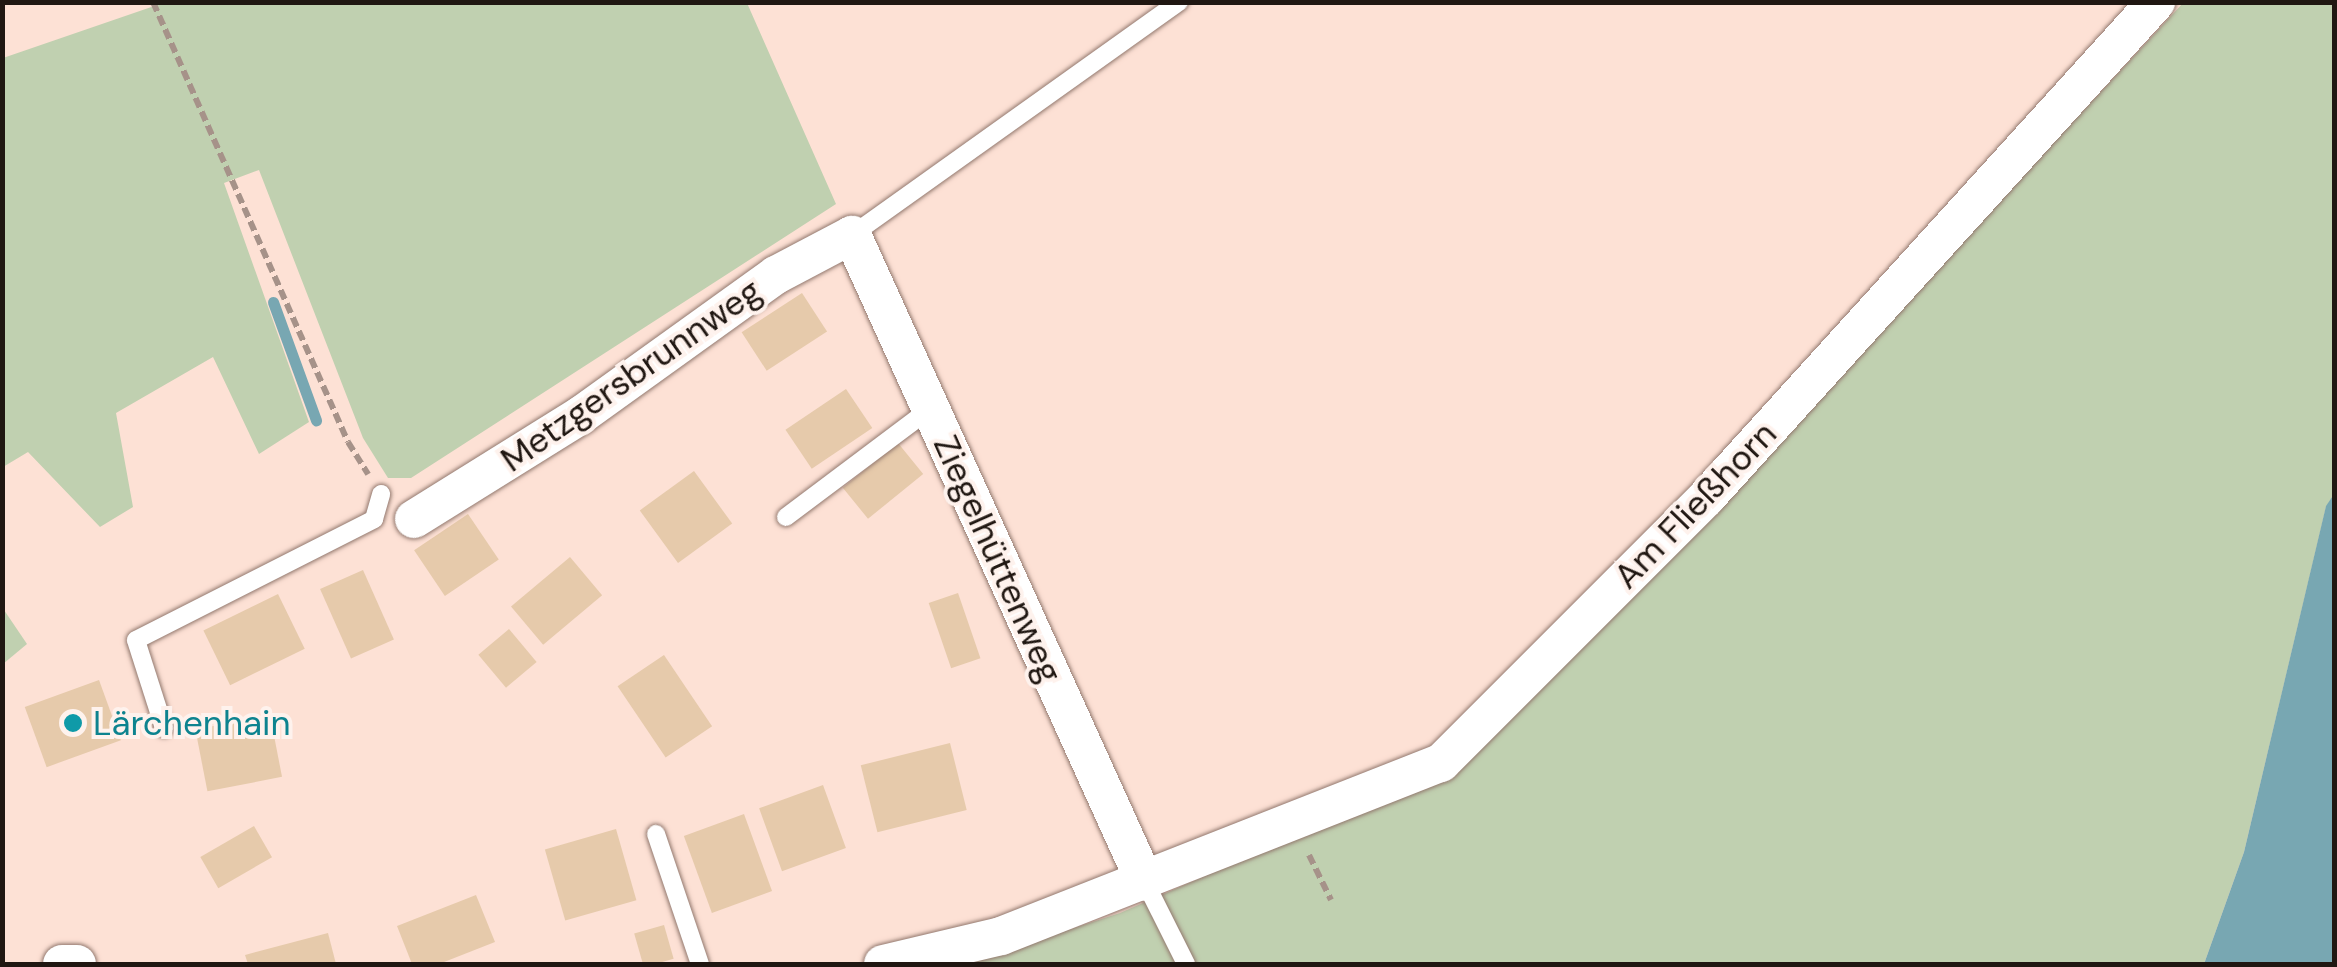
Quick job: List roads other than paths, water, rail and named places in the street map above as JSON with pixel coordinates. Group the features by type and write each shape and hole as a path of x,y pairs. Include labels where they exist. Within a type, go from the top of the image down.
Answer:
{"street":[{"name":"Am Fließhorn","path":"883,964 1001,936 1440,763 1706,498 2156,2"},
{"name":"Ziegelhüttenweg","path":"852,235 1145,882"},
{"name":"Metzgersbrunnweg","path":"414,520 581,415 776,275 852,235"},
{"path":"62,964 77,964"}],"lane":[{"path":"852,235 1179,2"},
{"path":"786,516 930,409"},
{"path":"164,728 136,640 374,520 381,494"},
{"path":"656,834 700,964"},
{"path":"1145,882 1186,964"}],"water":[{"path":"2334,494 2334,964 2204,964 2244,852 2326,506"}],"waterway":[{"path":"273,302 316,420"}],"place":[{"name":"Lärchenhain","path":"73,723"}]}
